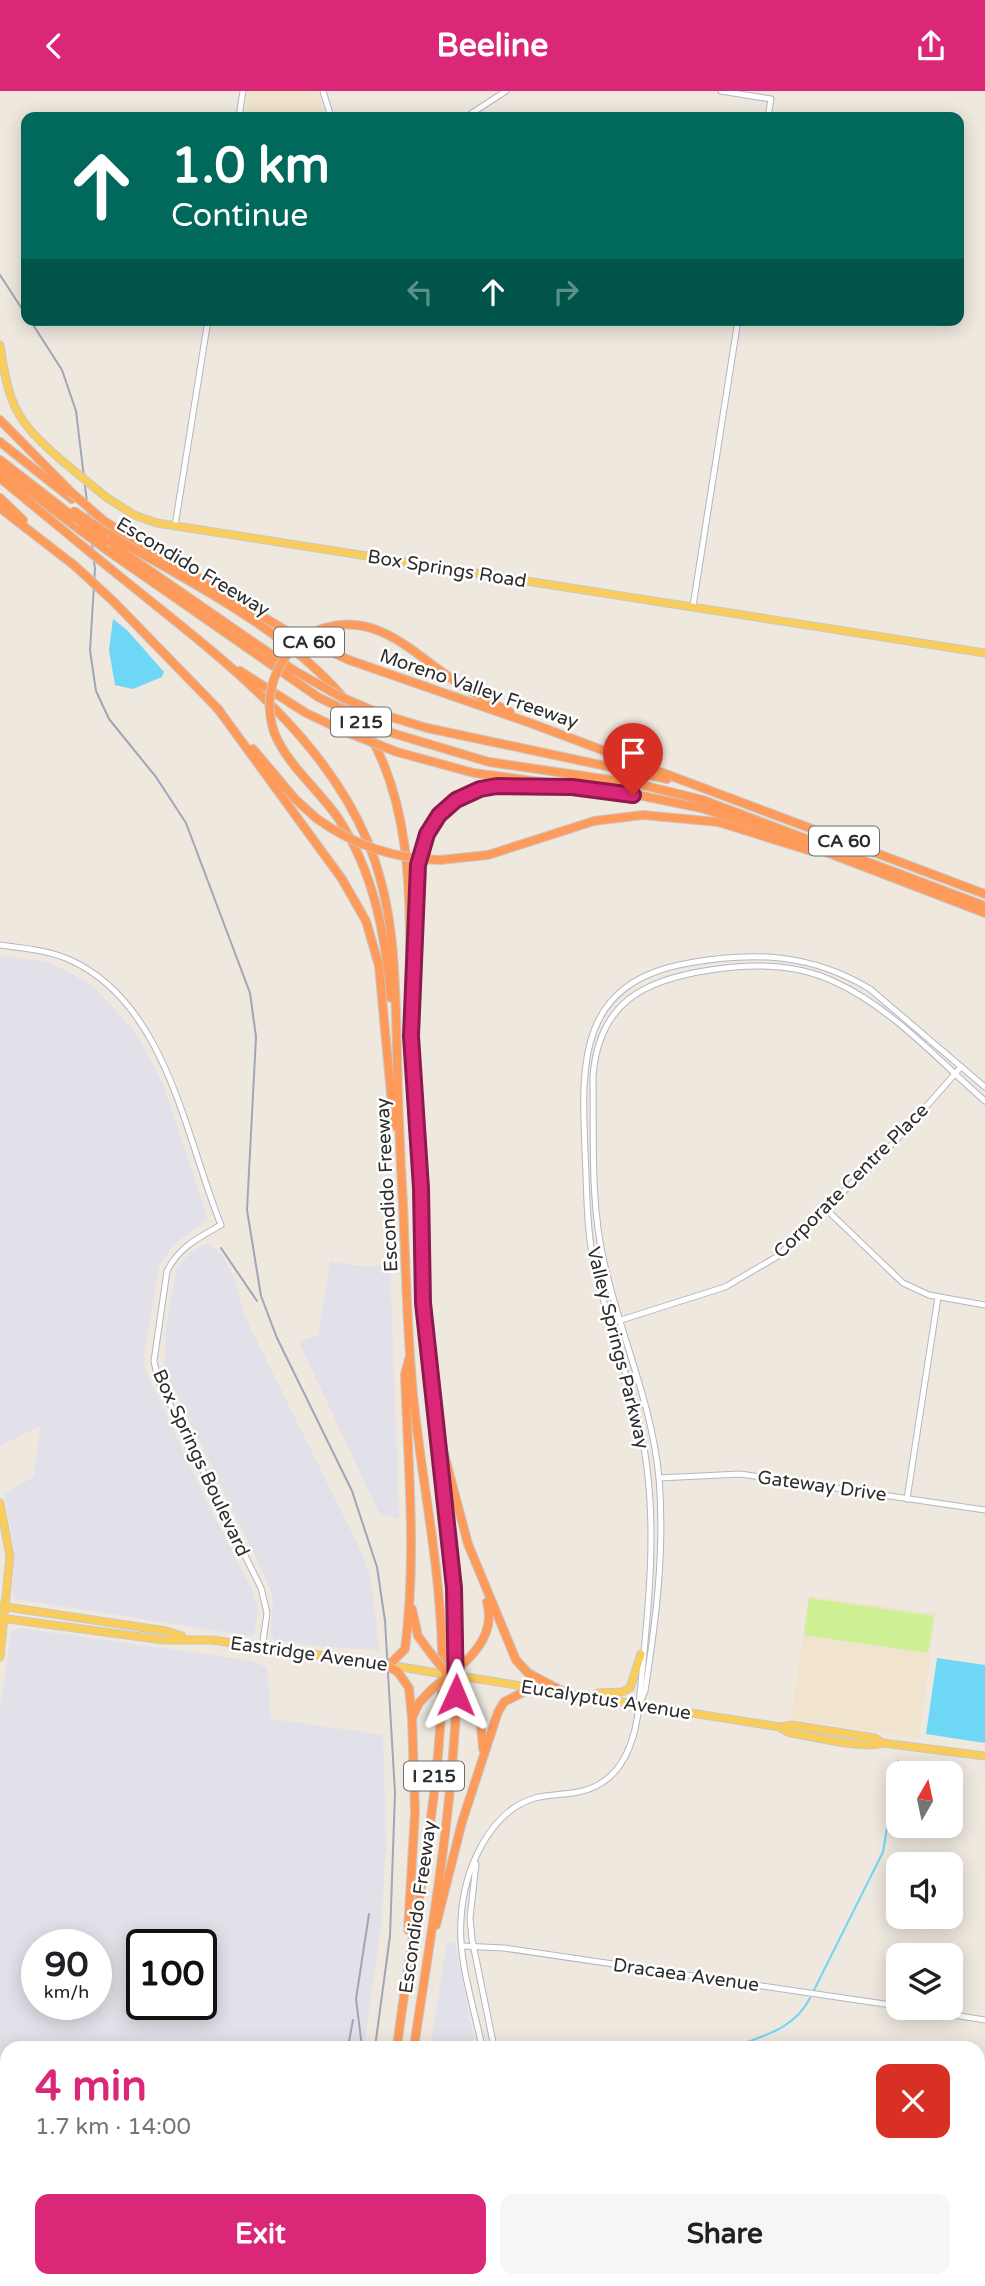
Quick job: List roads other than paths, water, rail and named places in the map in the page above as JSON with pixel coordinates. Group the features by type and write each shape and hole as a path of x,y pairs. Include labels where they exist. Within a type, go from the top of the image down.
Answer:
{"highway":[{"path":"0,420 72,496"},
{"path":"0,442 72,496"},
{"name":"Escondido Freeway","path":"0,454 74,515 285,642 326,678 366,729 381,757 401,824 408,886 411,1036 430,1387 454,1588 457,1650 455,1740 415,2041"},
{"path":"0,460 74,515"},
{"path":"0,469 108,551 318,697 392,733 489,762 638,783 704,800 985,906"},
{"name":"Escondido Freeway","path":"0,478 223,659 314,752 342,793 367,839 383,887 391,926 414,1403 439,1590 442,1654 439,1738 398,2041"},
{"name":"Moreno Valley Freeway","path":"72,496 104,521 245,607 315,645 361,665 533,724 985,894"},
{"path":"0,498 114,602 218,709 296,800 348,838 402,857 440,860 488,855 594,821 652,814 718,822 799,848 825,853"},
{"path":"0,508 54,548"},
{"path":"106,536 295,671 341,697 381,714 427,728 704,788"},
{"path":"397,1056 385,946 372,890 356,850 338,819 285,753 274,731 270,703 277,671 296,644 324,628 355,624 383,631 463,687 533,724"},
{"name":"CA 60","path":"223,659 271,693 346,732 397,752 474,773 655,798 701,808 985,913"},
{"path":"218,709 342,880 366,921 379,966 403,1210"},
{"path":"411,1036 418,865 433,824 456,800 480,789 497,786 572,787"},
{"path":"403,1999 415,1812 412,1718 407,1682 390,1665 405,1649 410,1592 412,1534 405,1374 411,1352"},
{"path":"412,1718 419,1703 432,1689 477,1650 487,1630 489,1608 451,1489 430,1387"},
{"path":"482,1582 519,1666 562,1691"},
{"path":"410,1592 418,1636 465,1696 481,1725 483,1755"},
{"path":"429,1943 483,1755 504,1702 533,1687"}],"main road":[{"name":"Box Springs Road","path":"0,345 8,393 15,410 34,436 106,497 141,518 175,526 985,653"},
{"path":"0,1503 9,1541 0,1657"},
{"name":"Eastridge Avenue","path":"3,1606 166,1630 186,1637 431,1672"},
{"name":"Eastridge Avenue","path":"2,1618 164,1640 186,1637"},
{"path":"575,1693 628,1690 635,1680 641,1654"},
{"name":"Eucalyptus Avenue","path":"431,1672 639,1703 780,1727 790,1733 862,1744 883,1743 985,1756"}],"street":[{"path":"240,112 243,91"},
{"path":"323,91 329,112"},
{"path":"474,112 506,91"},
{"path":"721,91 771,99 769,112"},
{"path":"175,526 207,326"},
{"path":"693,606 737,326"},
{"name":"Box Springs Boulevard","path":"0,945 57,955 92,973 137,1019 158,1050 173,1085 221,1225 185,1246 172,1260 167,1271 154,1361 158,1380 261,1588 267,1613 262,1648"},
{"name":"Valley Springs Parkway","path":"639,1703 651,1557 647,1469 634,1396 591,1246 583,1075 587,1047 601,1015 626,986 669,966 751,955 807,961 848,976 870,989 985,1087"},
{"name":"Valley Springs Parkway","path":"639,1703 645,1691 659,1592 659,1478 645,1400 600,1244 593,1076 596,1050 606,1025 622,1004 642,988 682,974 731,966 761,965 795,969 837,982 870,1001 954,1074"},
{"name":"Corporate Centre Place","path":"612,1323 745,1277 778,1256 902,1134 961,1067"},
{"path":"954,1074 985,1101"},
{"path":"827,1210 891,1273 915,1289 938,1297 985,1305"},
{"path":"907,1499 938,1297"},
{"name":"Gateway Drive","path":"659,1478 740,1474 985,1510"},
{"path":"481,2041 463,1946 461,1913 472,1869 489,1833 512,1809 535,1798 582,1792 614,1774 629,1751 639,1703"},
{"path":"476,1864 470,1918 493,2041"},
{"name":"Dracaea Avenue","path":"463,1946 473,1945 886,2004"},
{"path":"963,2016 985,2020"}],"water":[{"path":"113,619 127,630 164,672 162,677 133,689 115,685 109,650"},
{"path":"937,1658 985,1665 985,1743 926,1734"}],"waterway":[{"path":"814,1990 883,1852 886,1834"},
{"path":"749,2041 787,2024 796,2017 810,1998"}],"railway":[{"path":"0,275 21,307"},
{"path":"34,326 62,370 76,411 95,569 90,650 96,691 109,719 156,777 186,823 250,993 256,1037 247,1210 261,1296 277,1338 352,1491 377,1567 385,1621 395,1793 390,1936 376,2041"},
{"path":"221,1248 257,1301"},
{"path":"361,2041 356,1999 369,1914"},
{"path":"349,2041 353,2020"}]}
